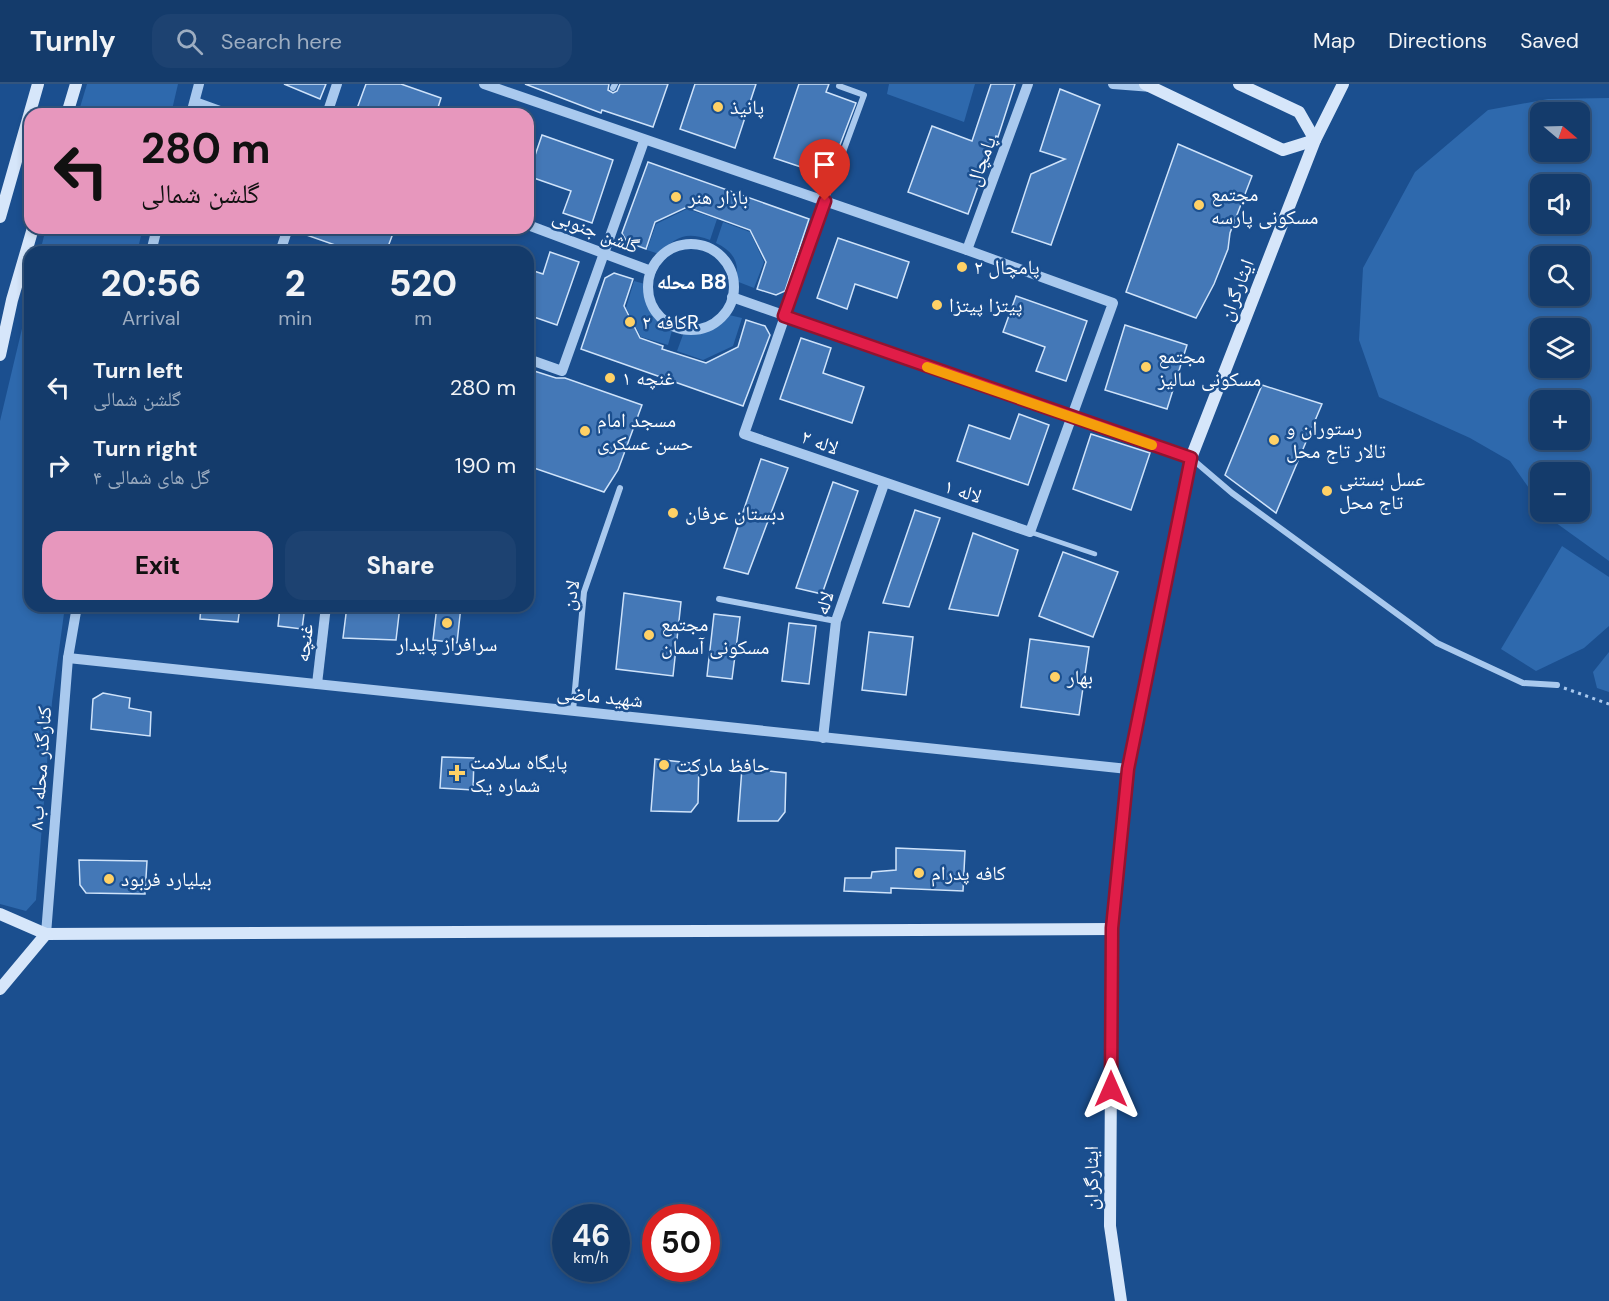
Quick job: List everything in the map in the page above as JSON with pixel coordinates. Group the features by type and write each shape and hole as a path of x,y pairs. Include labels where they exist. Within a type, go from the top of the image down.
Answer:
{"main road":[{"path":"31,108 38,84"},
{"path":"69,108 76,84"},
{"path":"1148,86 1282,150 1315,140 1299,112 1239,84"},
{"name":"ایثارگران","path":"1121,1301 1110,1226 1112,928 1128,769 1191,458 1315,140 1343,84"},
{"path":"0,217 24,133"},
{"path":"0,355 24,259"},
{"path":"0,914 46,934 1112,928"},
{"path":"0,989 46,934"}],"street":[{"path":"193,108 199,84"},
{"path":"329,108 337,84"},
{"name":"پامچال","path":"967,250 1028,84"},
{"path":"1113,84 1148,86"},
{"path":"492,85 644,141 967,250 1113,303 1030,532"},
{"path":"784,316 864,95 839,86"},
{"path":"195,102 212,108"},
{"path":"534,361 562,371 644,141"},
{"name":"گلشن جنوبی","path":"534,227 651,271"},
{"path":"685,244 699,245 712,249 723,258 734,284 732,297 727,311 711,325 690,330 664,321 654,310 649,297 648,282 651,271 660,257 671,249 685,244"},
{"path":"732,297 1191,458 1232,493 1437,643 1523,683 1557,685"},
{"name":"لاله ۲","path":"784,316 744,435 884,484"},
{"name":"لاله ۱","path":"884,484 1030,532"},
{"name":"لاله","path":"823,738 836,621 884,484"},
{"name":"لادن","path":"573,712 584,592 620,488"},
{"path":"718,599 836,621"},
{"name":"کنارگذر محله ب۸","path":"46,934 68,658 76,612"},
{"name":"غنچه","path":"317,684 325,612"},
{"name":"شهید ماضی","path":"68,658 1128,769"}],"lane":[{"path":"1030,532 1095,554"}],"path":[{"path":"1557,685 1609,704"}],"shaded area":[{"path":"87,84 178,84 172,108 80,108"},
{"path":"889,84 975,84 964,122 887,94"},
{"path":"1609,98 1609,561 1555,522 1590,522 1590,462 1530,462 1530,490 1510,461 1470,438 1379,397 1359,340 1363,268 1415,172 1488,110 1530,102 1530,162 1590,162 1590,102 1532,102 1548,99"},
{"path":"687,209 717,219 710,240 687,236 671,243 659,254 647,250 656,224"},
{"path":"723,222 750,232 764,262 754,288 736,281 737,268 734,258 716,243"},
{"path":"44,234 142,234 138,246 42,246"},
{"path":"634,281 645,284 647,298 653,310 673,327 668,345 641,337 626,308"},
{"path":"729,315 742,318 733,346 703,360 677,351 684,332 697,333 709,330"},
{"path":"24,320 24,612 64,612 52,702 36,900 26,911 0,904 0,421"},
{"path":"1562,546 1609,577 1609,626 1584,648 1536,671 1501,649"},
{"path":"1609,652 1609,692 1597,688 1593,672"}],"building":[{"path":"284,84 326,84 320,99"},
{"path":"366,84 401,84 441,98 438,108 357,108"},
{"path":"525,84 609,84 608,90 613,93 617,91 620,84 668,84 653,127 602,110 601,113"},
{"name":"پانیذ","path":"695,84 756,84 735,148 680,129"},
{"path":"799,84 829,84 826,92 856,103 828,176 774,158"},
{"path":"991,84 1015,84 998,137 996,136 968,214 908,192 932,126 972,141"},
{"path":"1060,89 1100,105 1051,245 1012,232 1031,174 1065,159 1040,151"},
{"path":"542,135 613,160 592,223 563,213 571,191 534,178 534,158"},
{"name":"مجتمع مسکونی پارسه","path":"1178,144 1252,176 1230,233 1228,249 1214,284 1196,318 1126,292"},
{"path":"648,162 809,219 785,291 776,295 757,289 766,262 750,230 687,207 655,222 646,249 627,242 622,233"},
{"path":"304,234 393,234 388,246 338,246"},
{"path":"838,238 909,262 897,298 855,284 847,309 817,298"},
{"path":"550,252 579,262 557,325 534,317 534,271 543,274"},
{"path":"614,273 633,279 624,306 640,338 663,346 662,349 706,363 738,347 746,320 765,326 770,335 743,406 581,349 605,278"},
{"path":"1016,296 1087,321 1066,381 1036,371 1045,347 1003,332"},
{"name":"مجتمع مسکونی سالیز","path":"1125,325 1187,345 1167,409 1105,390"},
{"path":"801,338 831,348 823,373 864,387 852,423 780,399"},
{"name":"مسجد امام حسن عسکری","path":"534,371 556,378 565,378 642,405 618,470 604,492 534,468"},
{"name":"رستوران و تالار تاج محل","path":"1262,385 1322,404 1276,513 1225,475"},
{"path":"1019,414 1049,425 1028,485 957,461 969,425 1010,439"},
{"path":"1091,434 1150,453 1131,510 1073,489"},
{"path":"761,459 788,468 748,574 724,568"},
{"path":"833,482 858,491 822,594 796,588"},
{"path":"915,510 940,518 909,607 883,603"},
{"path":"973,533 1018,550 998,616 949,609"},
{"path":"1063,552 1118,572 1093,637 1039,616"},
{"name":"مجتمع مسکونی آسمان","path":"624,593 681,602 673,676 616,669"},
{"path":"201,612 239,612 238,622 200,619"},
{"path":"279,612 304,612 302,629 278,626"},
{"path":"346,612 399,612 396,640 343,638"},
{"name":"سرافراز پایدار","path":"436,612 460,612 457,643 433,640"},
{"path":"714,614 740,617 732,679 707,676"},
{"path":"789,623 816,626 809,684 782,681"},
{"path":"869,632 913,637 906,695 862,690"},
{"name":"بهار","path":"1030,639 1089,647 1079,715 1021,707"},
{"path":"103,693 130,698 129,708 151,712 150,736 91,729 93,699"},
{"name":"پایگاه سلامت شماره یک","path":"442,757 474,758 473,790 440,788"},
{"path":"655,759 699,764 698,803 691,812 651,811"},
{"path":"742,768 786,773 785,812 778,821 738,821"},
{"path":"896,848 965,851 963,891 891,888 891,893 844,891 845,878 871,878 872,872 896,870"},
{"path":"79,860 147,861 145,894 86,893 80,885"}],"slow traffic":[{"path":"927,367 1152,445"}],"place":[{"name":"پانیذ","path":"718,107"},
{"name":"بازار هنر","path":"676,197"},
{"name":"مجتمع مسکونی پارسه","path":"1199,205"},
{"name":"پامچال ۲","path":"962,267"},
{"name":"پیتزا پیتزا","path":"937,305"},
{"name":"کافه ۲R","path":"630,322"},
{"name":"مجتمع مسکونی سالیز","path":"1146,367"},
{"name":"غنچه ۱","path":"610,378"},
{"name":"مسجد امام حسن عسکری","path":"585,431"},
{"name":"رستوران و تالار تاج محل","path":"1274,440"},
{"name":"عسل بستنی تاج محل","path":"1327,491"},
{"name":"دبستان عرفان","path":"673,513"},
{"name":"سرافراز پایدار","path":"447,623"},
{"name":"مجتمع مسکونی آسمان","path":"649,635"},
{"name":"بهار","path":"1055,677"},
{"name":"حافظ مارکت","path":"664,765"},
{"name":"پایگاه سلامت شماره یک","path":"457,773"},
{"name":"کافه پدرام","path":"919,873"},
{"name":"بیلیارد فربود","path":"109,879"}],"district":[{"name":"محله B8","path":"692,282"}],"route":[{"path":"825,201 784,316 1191,458 1128,769 1112,928 1111,1089"}]}
